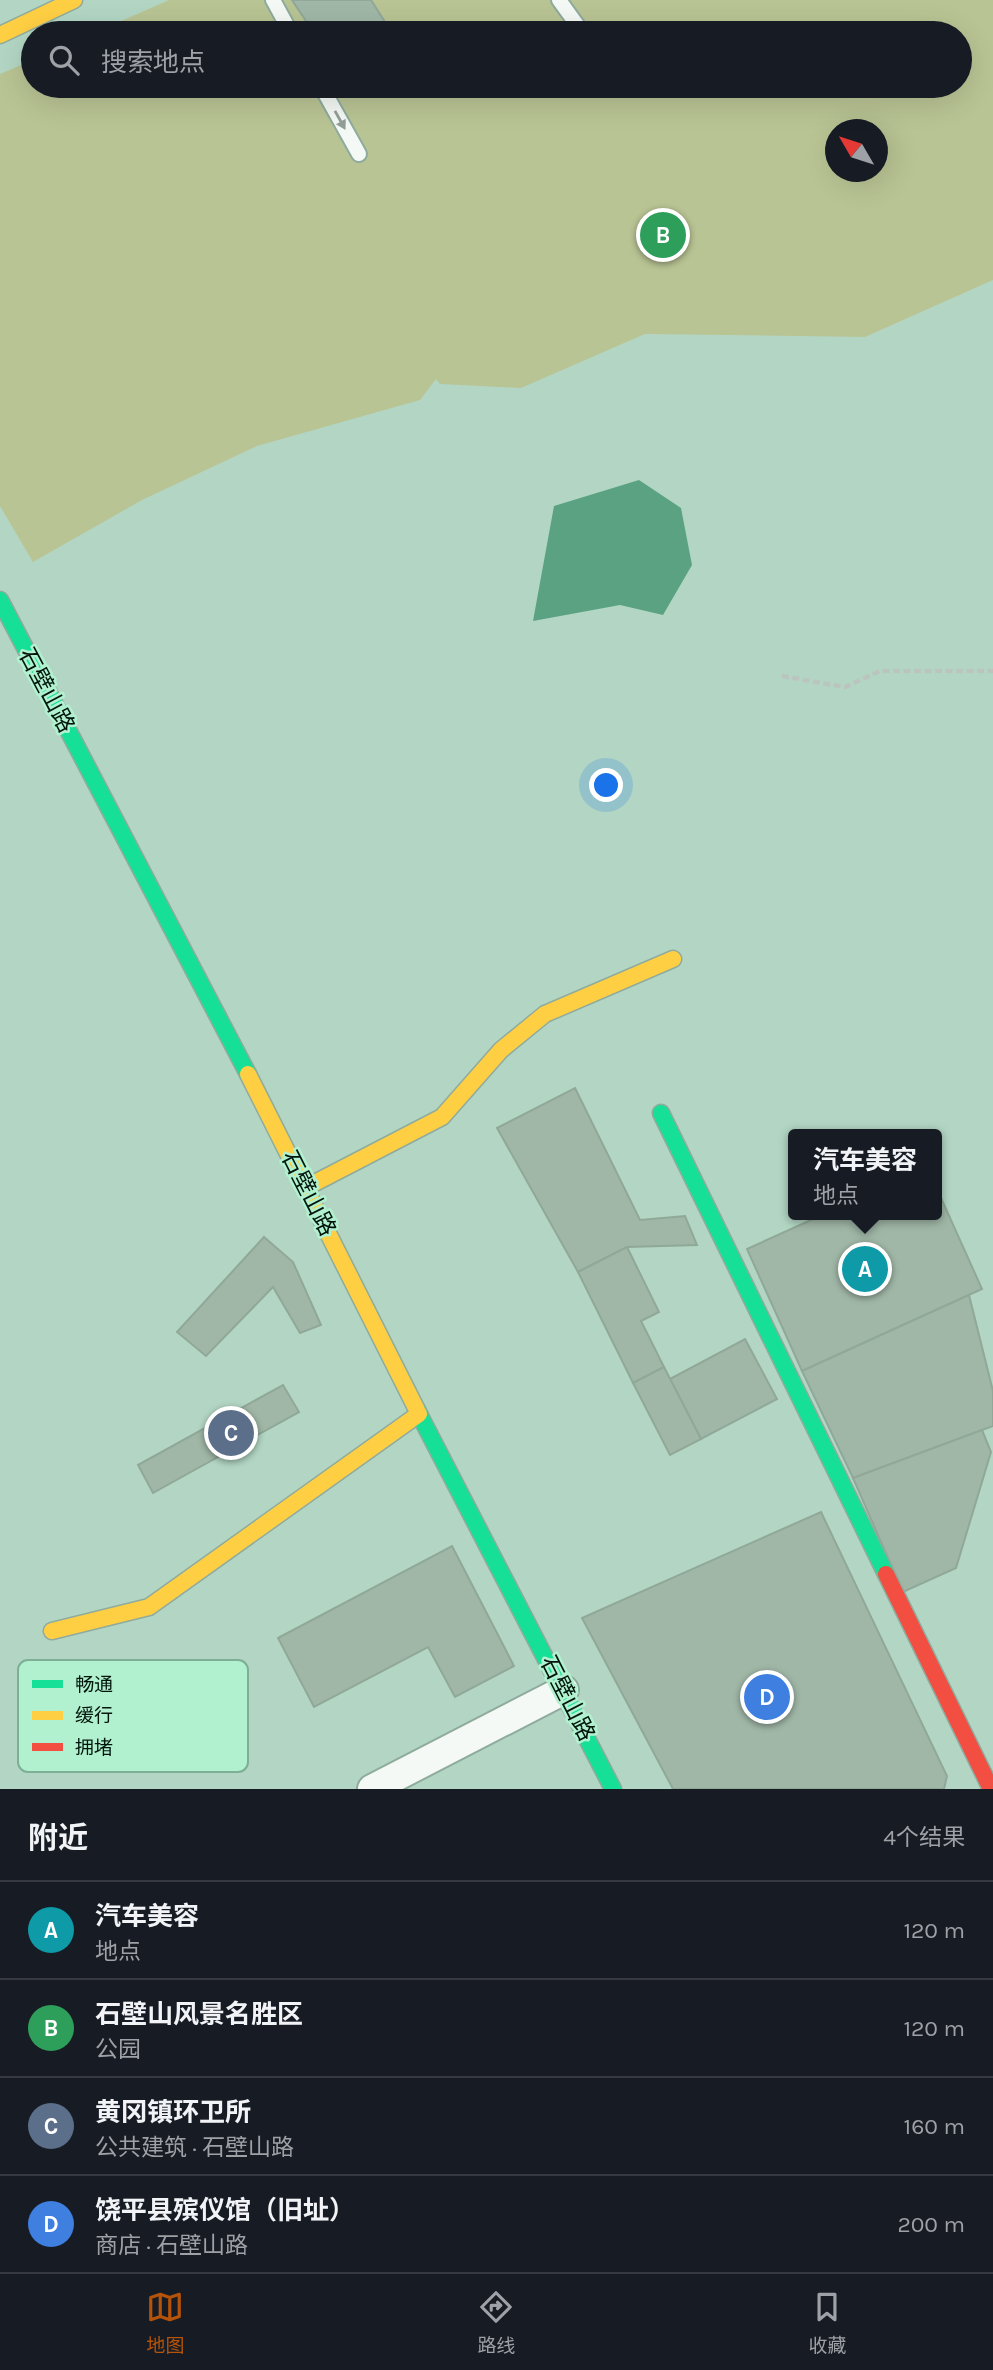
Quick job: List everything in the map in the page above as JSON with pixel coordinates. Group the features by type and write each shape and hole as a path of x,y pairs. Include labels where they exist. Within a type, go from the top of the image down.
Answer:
{"street":[{"path":"30,21 75,0"},
{"path":"0,35 21,25"},
{"name":"石壁山路","path":"0,600 307,1188 419,1414 613,1789"},
{"path":"307,1188 442,1118 501,1050 545,1014 673,959"},
{"path":"661,1112 991,1789"},
{"path":"52,1632 149,1607 419,1414"},
{"path":"372,1789 564,1690"}],"lane":[{"path":"273,0 284,21"},
{"path":"559,0 574,21"},
{"path":"328,98 359,154"}],"path":[{"path":"782,676 845,687 880,671 993,671"}],"shaded area":[{"path":"169,0 993,0 993,280 865,337 645,334 521,388 440,384 436,379 420,400 257,446 142,500 33,562 0,506 0,74 21,65 21,98 972,98 972,21 121,21"},
{"path":"639,480 681,508 692,565 663,615 620,605 533,621 554,506"}],"building":[{"path":"292,0 371,0 384,21 306,21"},
{"path":"575,1088 640,1220 685,1216 697,1245 627,1247 578,1272 497,1128"},
{"path":"942,1200 982,1289 802,1371 747,1249 811,1220 942,1220"},
{"path":"264,1237 293,1262 321,1325 300,1333 273,1287 206,1356 177,1332"},
{"path":"627,1247 659,1312 641,1321 664,1367 633,1383 578,1272"},
{"path":"969,1295 993,1391 993,1426 853,1478 802,1371"},
{"path":"745,1339 777,1399 701,1439 670,1379"},
{"path":"664,1367 701,1439 670,1455 633,1383"},
{"path":"283,1385 299,1412 153,1493 138,1465"},
{"path":"982,1430 991,1452 956,1568 903,1592 853,1478"},
{"path":"821,1512 947,1776 944,1789 673,1789 582,1618"},
{"path":"452,1546 514,1666 455,1697 428,1647 314,1707 278,1638"}],"traffic: fast":[{"path":"0,600 248,1074"},
{"path":"661,1113 886,1574"},
{"path":"417,1410 613,1789"}],"traffic: slow":[{"path":"30,21 74,0"},
{"path":"0,35 21,25"},
{"path":"307,1187 442,1117 501,1050 545,1014 673,959"},
{"path":"248,1074 417,1410"},
{"path":"52,1631 149,1607 419,1414"}],"traffic: jam":[{"path":"886,1574 991,1789"}],"place":[{"name":"石壁山风景名胜区","path":"663,235"},
{"name":"汽车美容","path":"865,1269"},
{"name":"黄冈镇环卫所","path":"231,1433"},
{"name":"饶平县殡仪馆（旧址）","path":"767,1697"}]}
